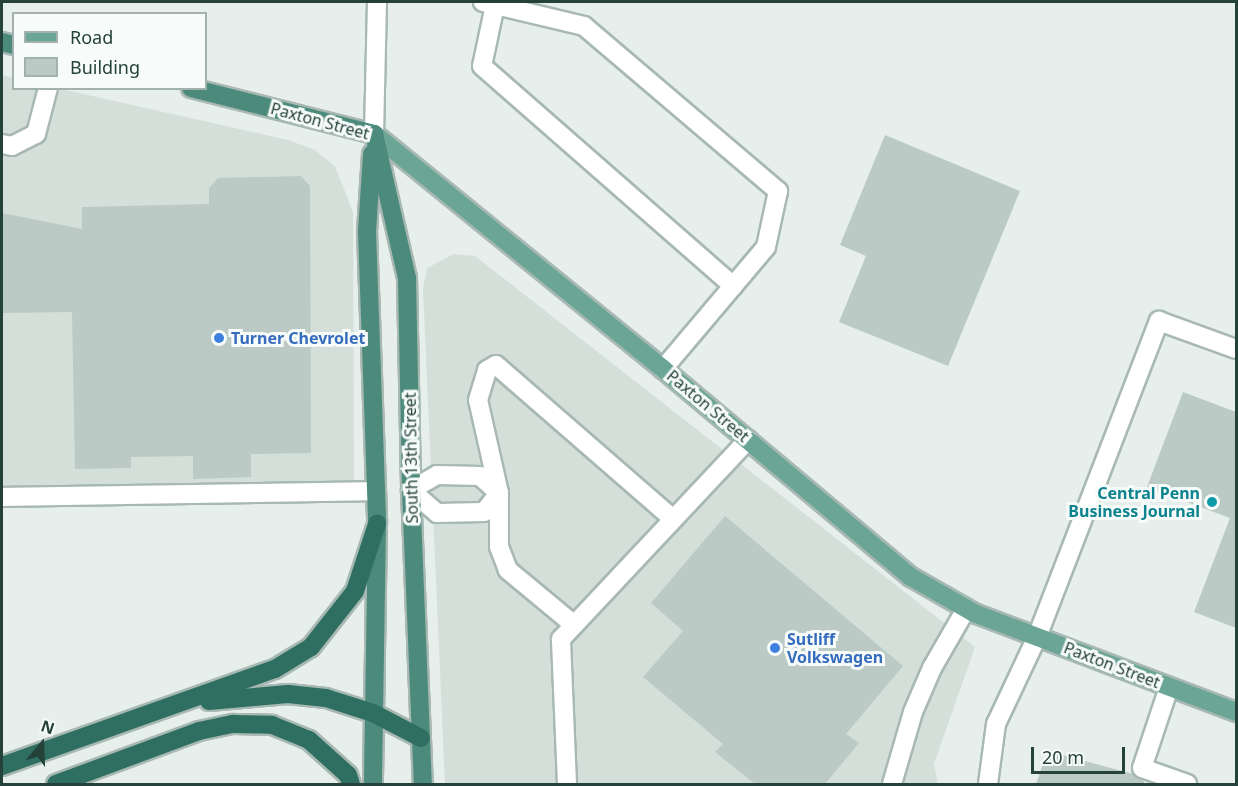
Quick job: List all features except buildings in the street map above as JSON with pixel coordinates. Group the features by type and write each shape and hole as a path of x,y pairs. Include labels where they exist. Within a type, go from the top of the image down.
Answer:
{"highway":[{"name":"Paxton Street","path":"199,90 374,134"},
{"name":"South 13th Street","path":"374,134 407,278 411,490 423,784"},
{"name":"South 13th Street","path":"373,784 377,524 367,231 374,134"},
{"path":"2,766 186,703 275,669 311,647 355,591 377,524"},
{"path":"186,703 288,694 326,698 373,713 422,738"},
{"path":"56,784 199,731 233,724 272,725 309,740 348,775 351,784"}],"main road":[{"name":"South 13th Street","path":"374,134 377,2"},
{"path":"663,369 766,247 778,191 584,26 489,3 482,66 733,286"},
{"path":"2,144 12,146 36,134 47,90"},
{"name":"Paxton Street","path":"374,134 663,369 911,577 966,609 1236,712"},
{"path":"988,784 996,724 1037,637 1160,321 1236,349"},
{"path":"573,624 508,570 499,547 499,493 478,400 483,377 496,365 671,518"},
{"path":"567,784 561,639 671,518 748,440"},
{"path":"437,476 480,476 499,493 484,512 437,513 411,490 437,476"},
{"path":"2,497 376,491"},
{"path":"892,784 918,701 966,609"},
{"path":"1169,687 1142,768 1187,784"}],"shaded area":[{"path":"2,75 12,78 12,90 65,90 288,140 315,150 335,166 353,212 354,484 2,492"},
{"path":"454,254 475,256 975,647 934,764 938,784 445,784 423,289 427,268"}],"place":[{"name":"Turner Chevrolet","path":"219,338"},
{"name":"Central Penn Business Journal","path":"1212,502"},
{"name":"Sutliff Volkswagen","path":"775,648"}]}
